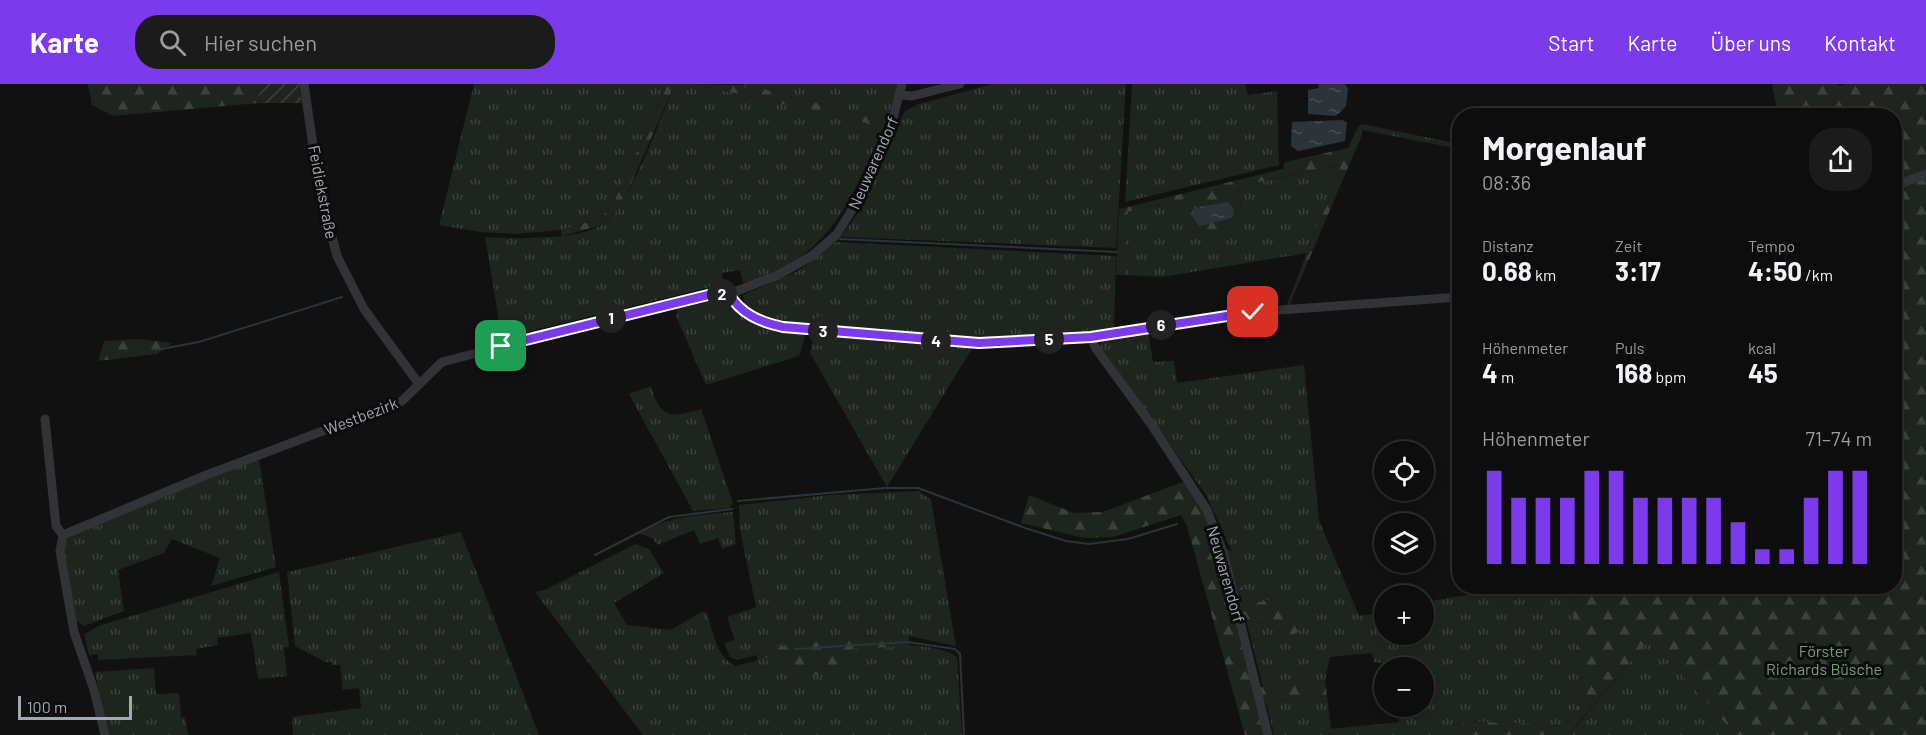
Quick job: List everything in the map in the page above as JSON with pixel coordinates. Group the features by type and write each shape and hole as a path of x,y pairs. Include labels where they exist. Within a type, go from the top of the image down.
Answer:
{"street":[{"name":"Feidiekstraße","path":"304,84 319,187 337,256 370,318 419,384"},
{"path":"901,95 902,84"},
{"name":"Neuwarendorf","path":"760,283 813,255 837,234 849,218 890,129 901,95 912,96 960,84"},
{"path":"1902,183 1926,174"},
{"name":"Westbezirk","path":"63,535 193,480 402,401 412,394 442,362 690,298 729,294 760,283"},
{"path":"729,294 736,306 749,316 764,323 783,327 979,343 1091,337 1253,312 1452,298"},
{"name":"Neuwarendorf","path":"1091,337 1095,347 1151,424 1207,510 1222,552 1268,735"},
{"path":"45,419 56,526 63,535 60,551 74,632 94,690 105,735"}],"green space":[{"path":"88,84 257,84 260,103 113,116 92,105"},
{"path":"257,84 299,84 302,103 260,103"},
{"path":"474,84 668,84 613,204 601,218 561,230 516,234 481,232 439,225"},
{"path":"668,84 675,84 621,207 602,225 562,236 561,230 601,218 613,204"},
{"path":"675,84 694,84 884,127 848,203 817,243 797,259 773,272 743,283 740,270 722,273 723,284 502,338 485,237 561,236 591,230 602,225 623,201 633,182"},
{"path":"694,84 748,85 887,121 884,127"},
{"path":"748,84 898,84 887,121 748,85"},
{"path":"992,84 1126,84 1116,248 841,237 859,211 905,111 919,104"},
{"path":"1132,84 1245,84 1248,95 1277,91 1279,165 1125,202"},
{"name":"Förster Richards Büsche","path":"1772,84 1838,84 1839,86 1846,84 1926,84 1926,735 1736,735 1650,639 1572,730 1576,735 1465,735 1463,721 1565,726 1583,698 1571,594 1902,594 1902,108 1777,108"},
{"path":"1362,124 1452,143 1452,148 1362,130"},
{"path":"1362,124 1362,135 1289,306 1286,307 1341,165 1239,186 1242,224 1192,233 1186,199 1126,212 1124,275 1116,275 1119,209 1283,169 1285,162 1348,148 1358,127"},
{"path":"1342,165 1307,253 1162,277 1124,275 1125,212 1187,199 1192,233 1242,224 1239,186"},
{"path":"836,242 1116,256 1114,329 979,338 786,323 768,319 744,306 743,295 798,271"},
{"path":"709,299 726,304 763,328 806,334 799,356 706,385 676,316 678,307"},
{"path":"1148,330 1153,362 1174,361 1177,383 1304,365 1319,520 1359,616 1371,614 1374,618 1374,645 1434,645 1434,600 1474,594 1571,594 1583,698 1565,726 1464,721 1465,735 1274,735 1266,702 1327,696 1331,729 1399,722 1399,717 1434,717 1434,657 1374,657 1374,662 1372,653 1330,657 1325,681 1263,687 1246,620 1265,624 1288,636 1288,596 1254,603 1246,599 1232,551 1206,495 1100,346 1103,339"},
{"path":"814,335 973,347 887,487 810,353"},
{"path":"137,339 172,343 157,354 98,361 104,341"},
{"path":"651,386 659,405 668,413 682,414 701,409 733,503 729,508 693,511 629,394"},
{"path":"259,459 276,567 211,586 220,558 172,539 164,553 118,570 124,611 84,626 74,619 63,547 69,535"},
{"path":"1185,481 1203,510 1216,545 1232,551 1246,599 1254,603 1288,596 1298,632 1289,637 1265,624 1243,619 1253,688 1325,681 1327,696 1266,702 1258,712 1264,735 1245,735 1187,526 1181,515 1113,537 1084,538 1021,523 1029,495 1074,513 1103,512"},
{"path":"919,491 931,500 956,646 909,636 856,637 761,648 756,655 737,660 730,657 724,643 735,640 727,617 756,607 740,530 739,505 830,495"},
{"path":"733,512 736,544 722,549 718,538 700,544 694,530 658,545 652,538 638,533 673,520 696,515"},
{"path":"461,532 539,735 293,735 292,717 361,708 359,688 343,690 340,665 332,665 332,662 325,662 295,646 287,572"},
{"path":"635,544 649,549 664,573 614,603 627,625 671,630 703,611 707,613 720,651 730,662 736,666 786,652 795,681 847,650 857,647 903,645 948,652 957,657 962,735 643,735 535,592 545,590"},
{"path":"279,572 289,647 284,648 287,676 258,679 251,633 217,638 218,645 196,649 197,655 98,660 98,654 89,655 84,634 101,625"},
{"path":"909,636 909,646 850,649 852,666 794,681 786,653 758,660 756,655 761,648 856,637"},
{"path":"1650,639 1736,735 1576,735 1572,731"},
{"path":"154,668 156,694 179,693 181,717 185,717 188,735 108,735 95,672"}],"water":[{"path":"1318,84 1345,84 1348,89 1346,106 1336,116 1308,114 1308,90 1319,88"},
{"path":"1343,120 1347,123 1345,141 1298,151 1291,146 1292,122"},
{"path":"1228,202 1234,210 1232,218 1199,226 1192,216 1194,208"}],"waterway":[{"path":"840,239 1117,252"},
{"path":"156,350 199,342 342,297"},
{"path":"738,501 885,488 918,488 1025,528 1066,541 1089,544 1128,539 1177,524"},
{"path":"595,555 669,517 732,509"},
{"path":"795,649 907,642 955,649 960,654 964,735"}],"route":[{"path":"501,346 690,298 729,294 736,306 749,316 764,323 783,327 979,343 1091,337 1253,312"}]}
